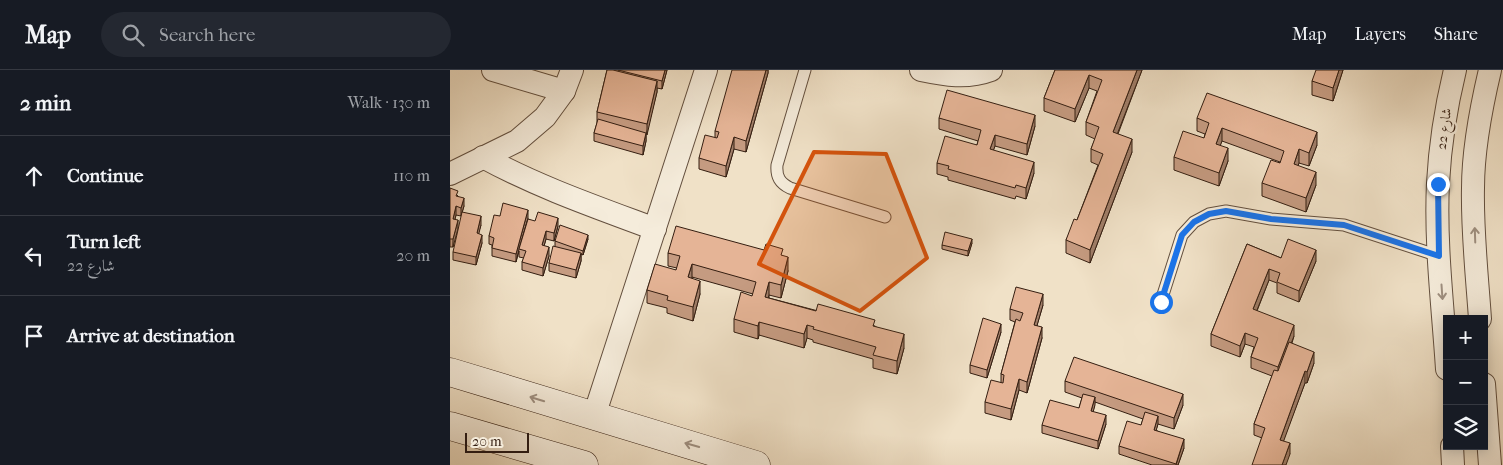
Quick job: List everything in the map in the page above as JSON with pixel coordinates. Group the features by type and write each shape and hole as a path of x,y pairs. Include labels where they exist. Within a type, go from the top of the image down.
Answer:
{"street":[{"path":"493,70 564,91"},
{"path":"450,174 517,141 545,117 564,91 572,70"},
{"path":"594,416 706,70"},
{"path":"921,70 948,76 978,75 991,70"},
{"name":"شارع 22","path":"1446,360 1439,256 1438,184 1442,138 1455,70"},
{"path":"1480,315 1472,188 1476,144 1490,70"},
{"path":"483,157 518,176 559,194 655,228"},
{"path":"450,372 756,465"},
{"path":"1486,405 1490,465"},
{"path":"450,426 584,465"},
{"path":"1452,450 1453,465"}],"lane":[{"path":"805,70 778,165 777,173 779,180 790,188 885,217"},
{"path":"1161,302 1182,235 1194,222 1209,214 1226,211 1271,219 1344,225 1439,256"}],"highlighted area":[{"path":"814,152 886,154 927,258 860,311 759,264"}],"building":[{"path":"607,70 657,81 647,124 597,112"},
{"path":"618,70 665,70 662,81"},
{"path":"732,70 766,70 746,141 734,137 726,166 699,158 705,135 717,138 719,132 715,131"},
{"path":"1055,70 1137,70 1113,132 1132,139 1090,250 1066,240 1074,219 1077,220 1103,154 1091,149 1099,127 1086,122 1102,80 1089,75 1075,109 1044,98"},
{"path":"1316,70 1339,70 1333,88 1312,81"},
{"path":"947,90 1035,115 1027,144 995,135 990,149 1034,162 1026,188 1016,185 1015,188 948,169 949,166 937,163 945,136 977,145 981,130 939,118"},
{"path":"1207,93 1317,132 1309,153 1299,149 1294,164 1316,172 1306,198 1262,183 1271,160 1280,163 1284,151 1222,128 1216,144 1228,148 1219,173 1174,157 1183,131 1204,138 1209,123 1197,118"},
{"path":"598,119 646,133 643,146 594,133"},
{"path":"450,188 458,191 456,196 464,198 461,208 456,206 453,219 458,220 453,239 450,239"},
{"path":"503,203 528,210 516,254 492,248 494,238 489,236 494,215 500,216"},
{"path":"462,212 481,216 477,233 482,235 476,257 453,252"},
{"path":"538,212 558,218 554,233 546,231 542,245 549,247 543,268 522,262 526,251 519,249 528,219 535,221"},
{"path":"560,225 588,235 583,251 555,241"},
{"path":"676,226 764,250 766,244 783,249 781,255 788,257 781,285 769,282 765,297 816,311 818,304 875,320 873,326 904,334 897,361 873,355 876,347 813,329 814,327 807,325 804,334 759,322 758,326 734,319 741,292 752,296 756,282 692,264 688,277 700,281 693,307 667,300 668,296 647,290 655,264 676,270 680,256 668,253"},
{"path":"945,232 972,239 968,251 942,245"},
{"path":"1288,239 1316,250 1299,291 1277,282 1280,273 1269,269 1253,309 1294,325 1278,367 1251,357 1258,338 1245,333 1240,346 1211,334 1247,244 1281,258"},
{"path":"553,246 581,253 576,270 549,263"},
{"path":"1016,287 1043,294 1034,325 1042,327 1027,382 1019,379 1011,409 985,402 991,380 1003,383 1004,375 1001,374 1016,319 1020,321 1023,313 1010,309"},
{"path":"983,318 1001,324 987,370 970,365"},
{"path":"1289,342 1314,352 1307,372 1305,371 1280,440 1290,443 1282,465 1252,465 1265,428 1254,424 1274,370 1278,371"},
{"path":"1074,357 1183,394 1174,418 1065,381"},
{"path":"1083,394 1095,397 1091,411 1106,415 1098,441 1042,425 1050,400 1079,408"},
{"path":"1145,412 1158,416 1154,430 1184,439 1176,464 1119,446 1127,421 1141,425"}],"route":[{"path":"1161,302 1182,235 1194,222 1209,214 1226,211 1271,219 1344,225 1439,256 1438,184"}]}
